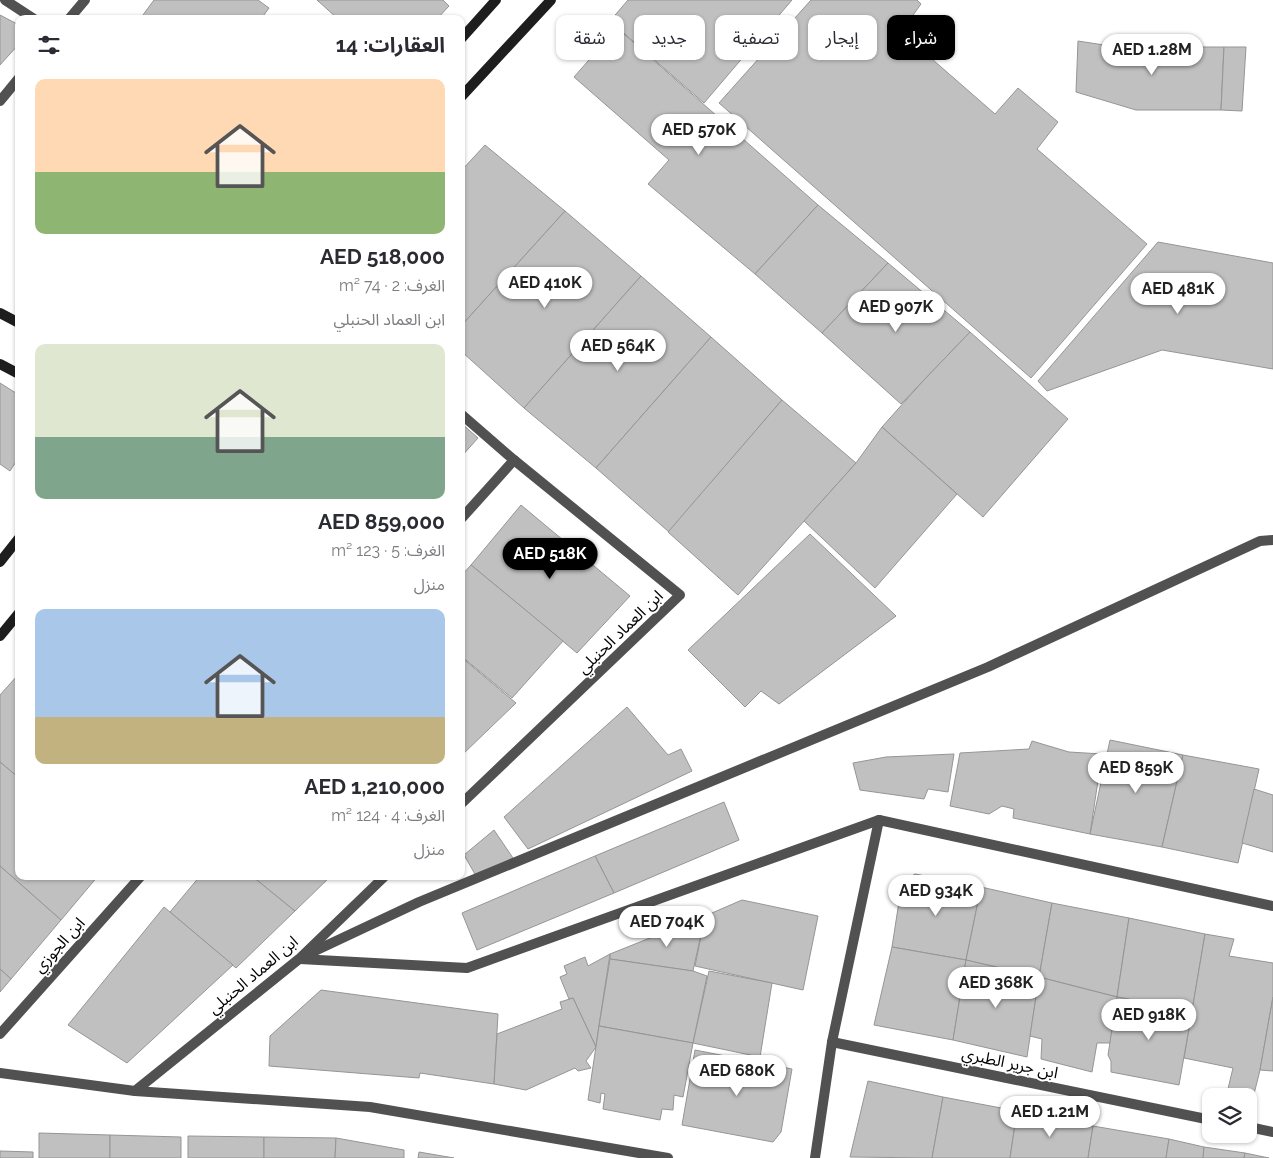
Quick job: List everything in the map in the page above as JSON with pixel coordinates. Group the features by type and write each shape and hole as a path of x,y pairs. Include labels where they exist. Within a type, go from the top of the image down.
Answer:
{"main road":[{"path":"465,35 496,0"},
{"path":"465,93 551,0"},
{"path":"0,313 15,321"},
{"path":"0,364 15,372"},
{"path":"0,562 15,543"},
{"path":"0,636 15,618"}],"street":[{"path":"5,0 28,15"},
{"path":"72,15 85,0"},
{"path":"0,100 15,83"},
{"name":"ابن العماد الحنبلي","path":"465,417 514,460 680,595 465,800"},
{"path":"465,515 514,460"},
{"path":"299,959 418,902 988,667 1260,541 1273,540"},
{"path":"299,959 468,968 878,820 1273,906"},
{"path":"814,1158 832,1042 878,820"},
{"name":"ابن الجوزي","path":"0,1034 137,880"},
{"name":"ابن العماد الحنبلي","path":"135,1091 299,959 381,880"},
{"name":"ابن جرير الطبري","path":"832,1042 1202,1118"},
{"path":"0,1072 135,1091 370,1107 668,1158"},
{"path":"1257,1129 1273,1132"}],"building":[{"path":"154,0 258,0 269,8 264,15 143,15"},
{"path":"317,0 443,0 449,6 441,15 334,15"},
{"path":"628,0 792,0 779,15 715,15 715,60 741,60 704,103 655,60 705,60 705,15 634,15 634,42 624,33 624,15 615,15"},
{"path":"811,0 917,0 921,4 913,15 887,15 887,60 933,60 995,114 1018,88 1058,122 1037,149 1147,244 1031,378 719,103 757,60 798,60 798,15"},
{"path":"0,15 15,23 15,48 0,65"},
{"path":"624,34 634,43 634,60 653,60 818,205 755,274 648,184 669,160 574,77 589,60 624,60"},
{"path":"1078,41 1117,47 1224,47 1221,110 1136,110 1076,92"},
{"path":"1224,47 1246,47 1242,111 1221,110"},
{"path":"485,145 565,211 465,322 465,167"},
{"path":"818,205 888,263 822,333 755,274"},
{"path":"565,211 641,276 524,408 465,355 465,322"},
{"path":"1158,242 1273,263 1273,369 1162,350 1047,391 1038,381"},
{"path":"888,263 970,332 901,404 822,333"},
{"path":"641,276 711,337 596,468 524,408"},
{"path":"970,332 1068,419 983,517 882,427"},
{"path":"711,337 782,400 669,532 596,468"},
{"path":"0,383 15,392 15,463 10,471 0,464"},
{"path":"782,400 856,463 738,595 668,532"},
{"path":"465,427 478,438 465,453"},
{"path":"882,427 957,494 875,588 804,521 856,463"},
{"path":"521,505 630,596 577,653 471,565"},
{"path":"810,534 896,616 779,704 761,691 745,707 688,650"},
{"path":"471,565 563,641 512,698 465,659 465,572"},
{"path":"465,660 516,703 465,752"},
{"path":"15,678 15,775 0,762 0,695"},
{"path":"627,707 668,755 681,749 692,771 528,849 504,817"},
{"path":"1110,740 1183,755 1162,847 1090,834"},
{"path":"1032,741 1069,752 1102,754 1090,834 1013,818 1014,809 1002,806 989,814 950,806 960,753 1029,749"},
{"path":"954,754 948,792 928,789 924,799 860,790 853,763 886,757"},
{"path":"1183,755 1259,769 1238,863 1162,847"},
{"path":"0,762 15,775 15,879 0,866"},
{"path":"1254,789 1273,795 1273,852 1242,843"},
{"path":"724,802 739,840 614,893 595,856"},
{"path":"494,830 513,858 476,876 465,854"},
{"path":"595,856 614,893 477,950 462,913"},
{"path":"0,866 61,920 11,979 0,969"},
{"path":"915,874 981,887 966,960 892,947 902,882"},
{"path":"16,880 95,880 61,920"},
{"path":"197,880 257,880 295,911 236,968 170,912"},
{"path":"257,880 327,880 295,911"},
{"path":"981,887 1052,903 1039,977 966,960"},
{"path":"742,900 818,916 803,990 695,966 705,916"},
{"path":"1052,903 1129,918 1117,997 1039,977"},
{"path":"164,907 233,965 127,1063 68,1025"},
{"path":"705,916 693,971 610,959 610,954"},
{"path":"1129,918 1205,934 1192,1011 1117,997"},
{"path":"1205,934 1234,939 1229,956 1273,963 1273,997 1256,1088 1228,1088 1233,1068 1184,1058"},
{"path":"892,947 966,960 953,1040 874,1025"},
{"path":"610,954 596,1047 573,998 569,999 560,977 567,974 564,966 585,957 588,966"},
{"path":"610,959 693,971 707,976 693,1043 599,1026"},
{"path":"966,960 1039,977 1027,1057 953,1040"},
{"path":"0,969 11,979 0,992"},
{"path":"709,971 772,983 760,1057 693,1043"},
{"path":"1039,977 1117,997 1110,1043 1097,1043 1092,1072 1041,1059 1042,1039 1030,1036"},
{"path":"321,990 498,1014 494,1084 420,1073 419,1078 269,1066 270,1036"},
{"path":"1117,997 1192,1011 1179,1085 1111,1072 1111,1061 1108,1055"},
{"path":"1273,997 1273,1071 1260,1070"},
{"path":"573,998 596,1047 586,1061 591,1068 578,1071 575,1068 526,1090 494,1084 497,1034 562,1009 560,1002"},
{"path":"599,1026 693,1043 683,1097 674,1095 673,1110 662,1109 660,1120 603,1109 605,1094 601,1093 600,1103 588,1100"},
{"path":"695,1050 792,1069 781,1132 773,1142 682,1125"},
{"path":"868,1081 943,1097 932,1158 850,1157"},
{"path":"943,1097 1017,1111 1010,1158 932,1158"},
{"path":"1017,1111 1093,1126 1088,1158 1010,1158"},
{"path":"1093,1126 1169,1139 1166,1158 1088,1158"},
{"path":"39,1133 110,1135 110,1158 39,1158"},
{"path":"110,1135 181,1137 181,1158 110,1158"},
{"path":"188,1136 264,1137 264,1158 188,1158"},
{"path":"264,1137 336,1138 335,1158 264,1158"},
{"path":"336,1138 404,1150 404,1158 335,1158"},
{"path":"1169,1139 1204,1147 1203,1158 1166,1158"},
{"path":"1204,1147 1245,1153 1244,1158 1203,1158"},
{"path":"0,1151 33,1152 33,1158 0,1158"},
{"path":"419,1152 454,1158 418,1158"},
{"path":"1245,1153 1269,1158 1244,1158"}]}
